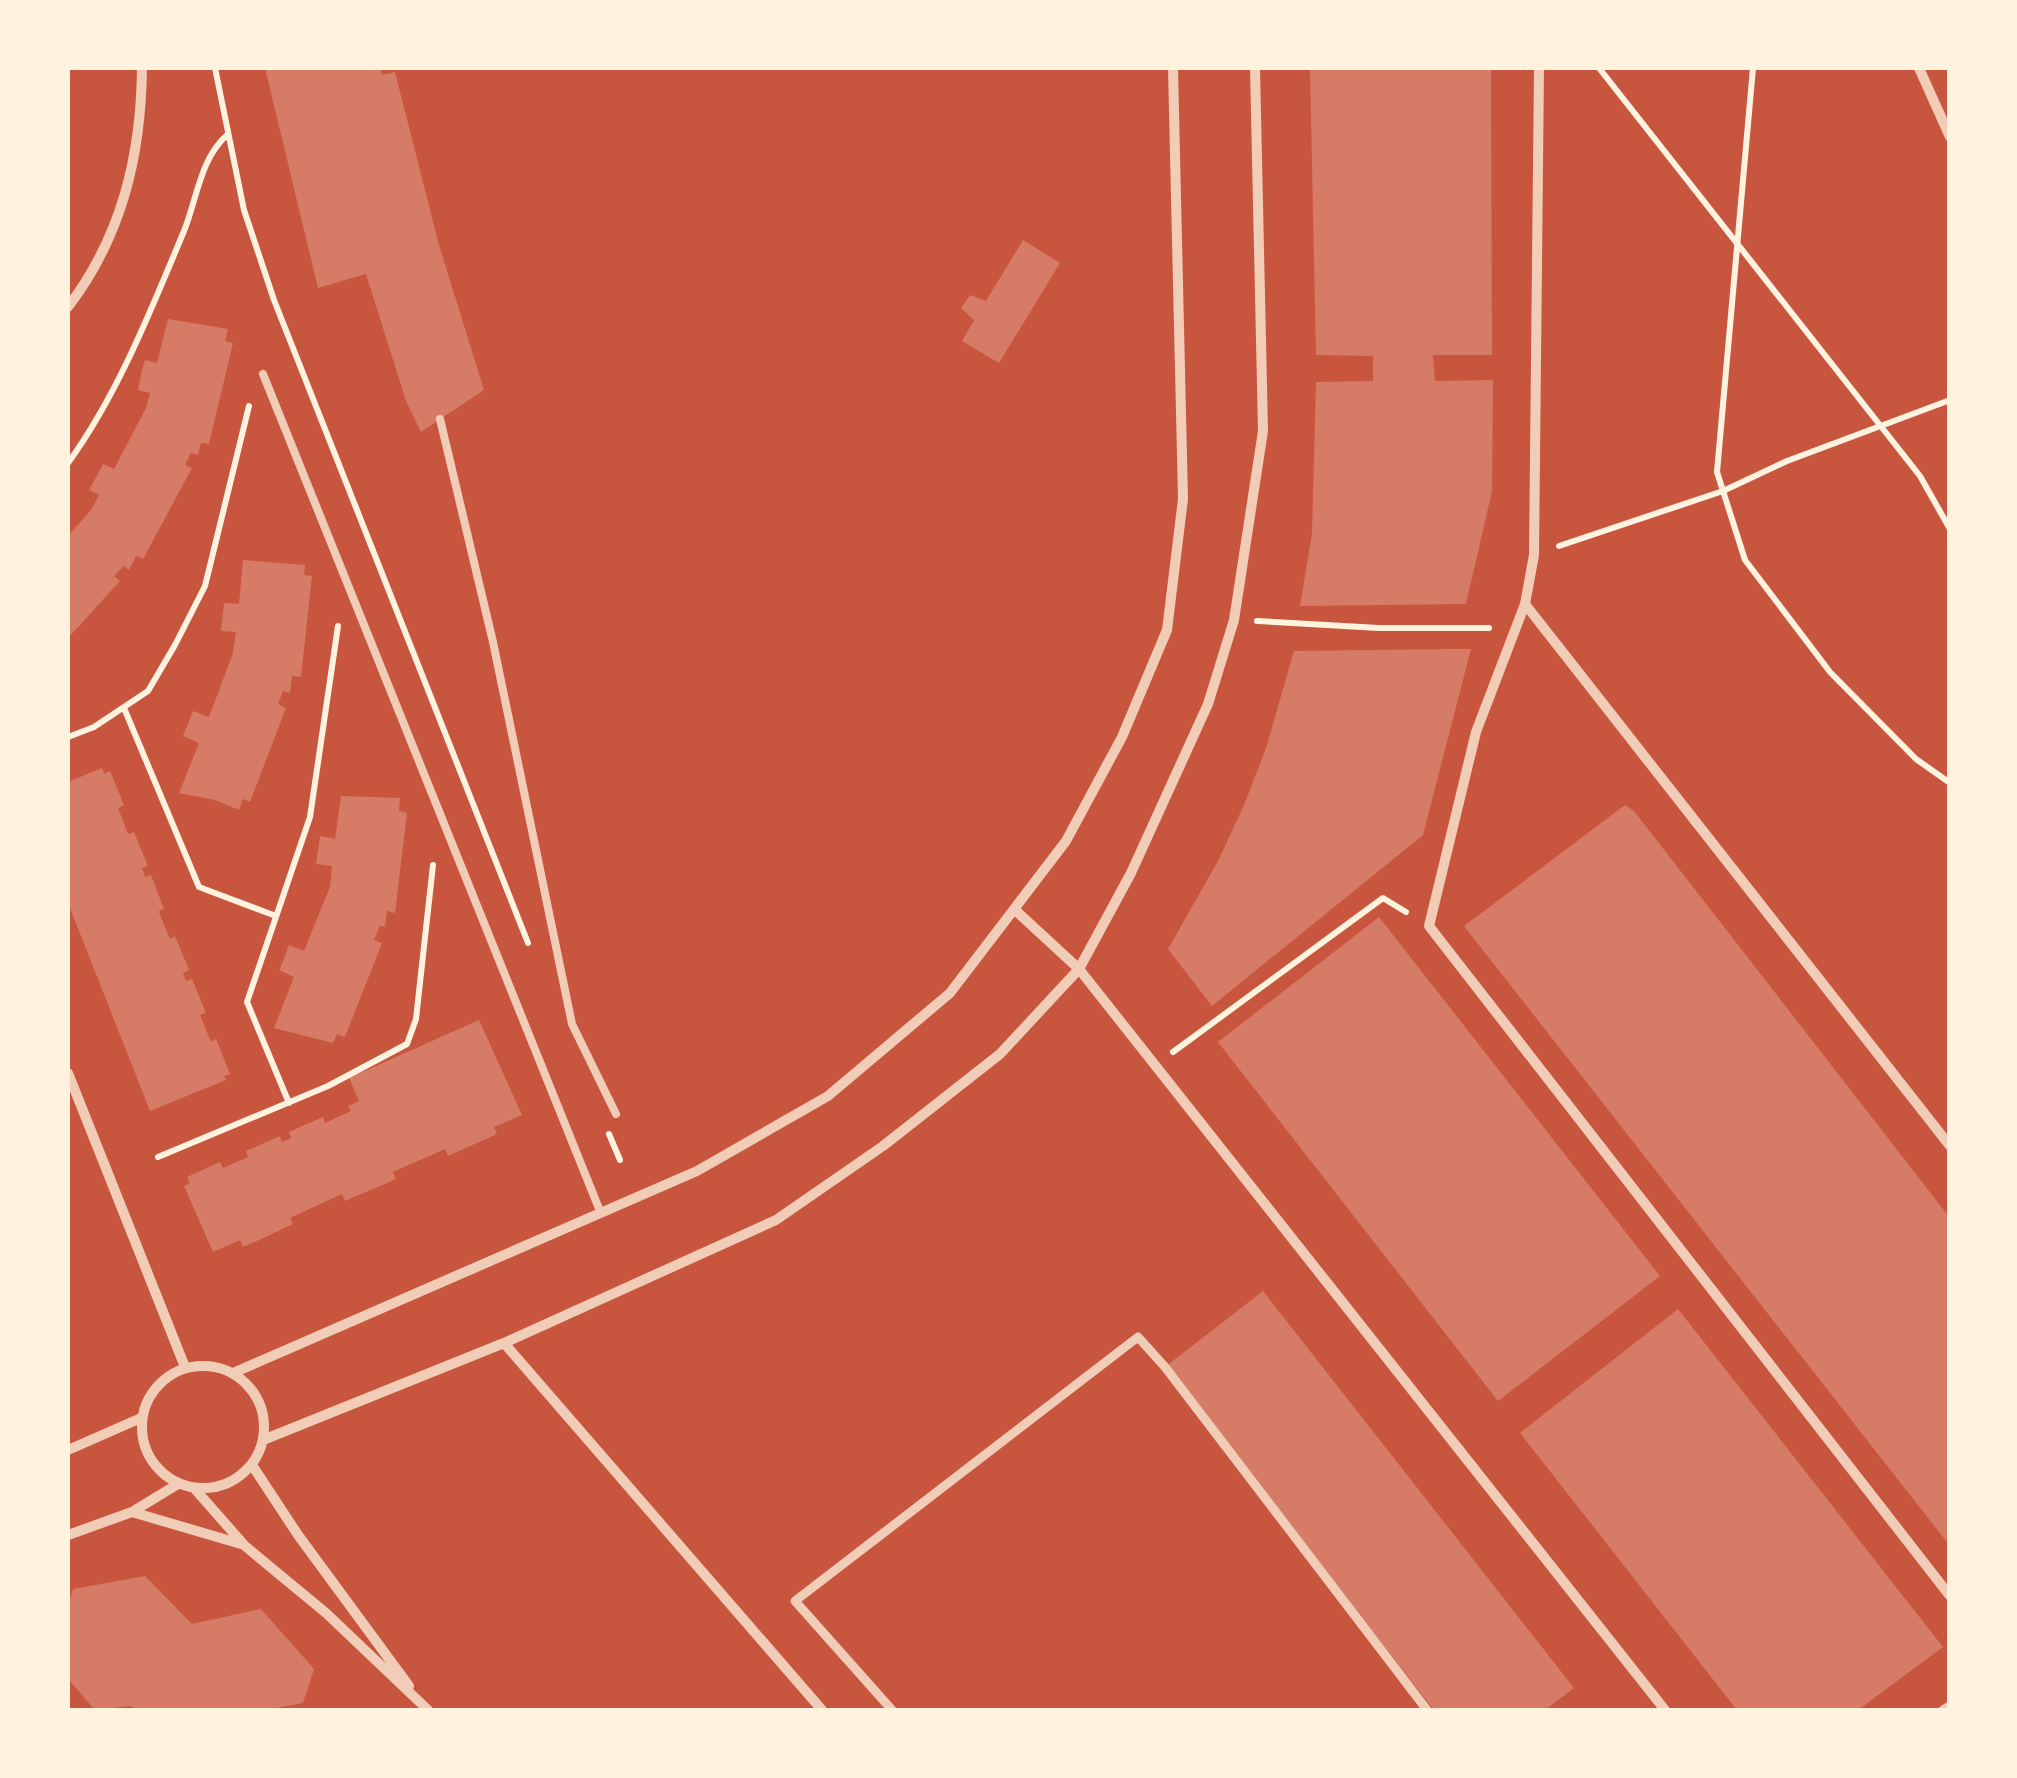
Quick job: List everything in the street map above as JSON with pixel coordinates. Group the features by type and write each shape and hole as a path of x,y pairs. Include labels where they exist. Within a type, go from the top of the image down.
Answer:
{"street":[{"path":"68,307 108,246 125,202 142,100 142,68"},
{"path":"233,1373 697,1171 828,1096 950,993 1066,841 1122,737 1167,630 1183,499 1173,68"},
{"path":"263,1440 504,1343 776,1220 883,1146 1000,1054 1079,969 1131,873 1208,704 1234,620 1263,431 1255,68"},
{"path":"1539,68 1534,555 1525,604 1476,732 1429,926 1950,1596"},
{"path":"1919,68 1950,137"},
{"path":"1525,604 1947,1139"},
{"path":"1014,909 1079,969 1665,1710"},
{"path":"68,1073 186,1367"},
{"path":"892,1710 795,1601 1138,1336 1427,1710"},
{"path":"504,1343 822,1710"},
{"path":"205,1364 233,1373 259,1401 264,1422 263,1440 252,1465 238,1478 218,1487 178,1484 148,1456 141,1418 145,1403 156,1386 186,1367 205,1364"},
{"path":"68,1450 141,1418"},
{"path":"252,1465 308,1549 428,1710"},
{"path":"68,1536 132,1512 178,1484"},
{"path":"194,1488 245,1546 326,1613 428,1710"},
{"path":"132,1512 245,1546"},
{"path":"1944,1710 1950,1706"}],"lane":[{"path":"263,374 600,1212"},
{"path":"440,418 493,642 572,1024 616,1114"}],"path":[{"path":"215,68 244,210 292,348 530,949"},
{"path":"1599,68 1920,476 1950,529"},
{"path":"1753,68 1717,472 1745,560 1830,672 1916,759 1950,783"},
{"path":"68,464 91,432 132,350 186,227 212,148 227,136"},
{"path":"68,738 94,727 148,692 205,586 251,398 263,374 292,348"},
{"path":"1534,555 1723,491 1787,462 1950,400"},
{"path":"289,1103 248,1002 310,817 340,612 351,592"},
{"path":"1234,620 1379,628 1516,628"},
{"path":"124,708 199,888 276,916"},
{"path":"158,1157 289,1103 407,1044 416,1020 435,840 445,826 473,805"},
{"path":"1156,1064 1384,898 1429,926"},
{"path":"605,1125 620,1160"}],"building":[{"path":"265,68 380,68 382,75 395,72 439,245 484,390 421,432 406,401 366,274 318,288"},
{"path":"1310,68 1491,68 1492,355 1433,355 1435,381 1493,380 1492,491 1466,604 1300,606 1312,533 1316,382 1373,381 1373,356 1316,355"},
{"path":"1023,240 1060,263 999,363 962,341 974,320 961,308 970,295 986,301"},
{"path":"168,319 228,329 225,341 233,343 209,444 201,443 198,455 191,453 185,465 192,468 143,559 136,556 129,570 124,566 114,576 120,581 68,638 68,536 99,495 89,490 103,464 114,469 146,408 150,393 138,390 141,374 145,360 157,363"},
{"path":"243,560 305,565 304,575 312,576 301,677 292,676 290,693 283,691 278,704 286,708 250,802 243,799 239,810 215,800 179,793 199,743 183,736 193,711 209,717 233,653 236,632 221,631 224,603 239,604"},
{"path":"1471,649 1423,835 1212,1006 1168,949 1218,861 1244,805 1266,748 1294,651"},
{"path":"102,768 104,774 110,771 124,805 118,808 128,834 134,832 148,866 142,868 145,877 151,875 164,909 159,911 160,915 170,939 175,936 189,970 183,973 186,981 192,979 206,1013 200,1015 211,1042 216,1039 230,1074 224,1076 226,1080 150,1111 68,903 68,782"},
{"path":"341,796 400,798 399,811 407,813 395,913 387,911 385,927 380,926 374,940 382,943 345,1037 337,1034 333,1043 274,1028 294,977 279,970 289,945 304,951 330,887 332,866 316,864 320,836 335,839"},
{"path":"1625,805 1634,811 1950,1218 1950,1546 1464,926"},
{"path":"1379,917 1660,1276 1498,1401 1218,1042"},
{"path":"479,1020 522,1115 494,1127 497,1134 448,1156 445,1149 393,1172 396,1179 345,1201 342,1194 290,1218 293,1224 259,1240 243,1247 240,1240 213,1252 184,1186 190,1183 187,1177 220,1162 223,1168 248,1157 246,1151 280,1136 282,1142 291,1138 289,1132 323,1117 325,1123 351,1111 348,1106 359,1101 349,1078"},
{"path":"1263,1291 1574,1688 1545,1710 1434,1710 1165,1367"},
{"path":"1678,1309 1943,1647 1858,1710 1737,1710 1520,1433"},
{"path":"145,1576 192,1624 261,1609 314,1669 303,1703 266,1710 136,1710 131,1706 95,1710 68,1679 68,1605 73,1589"}]}
